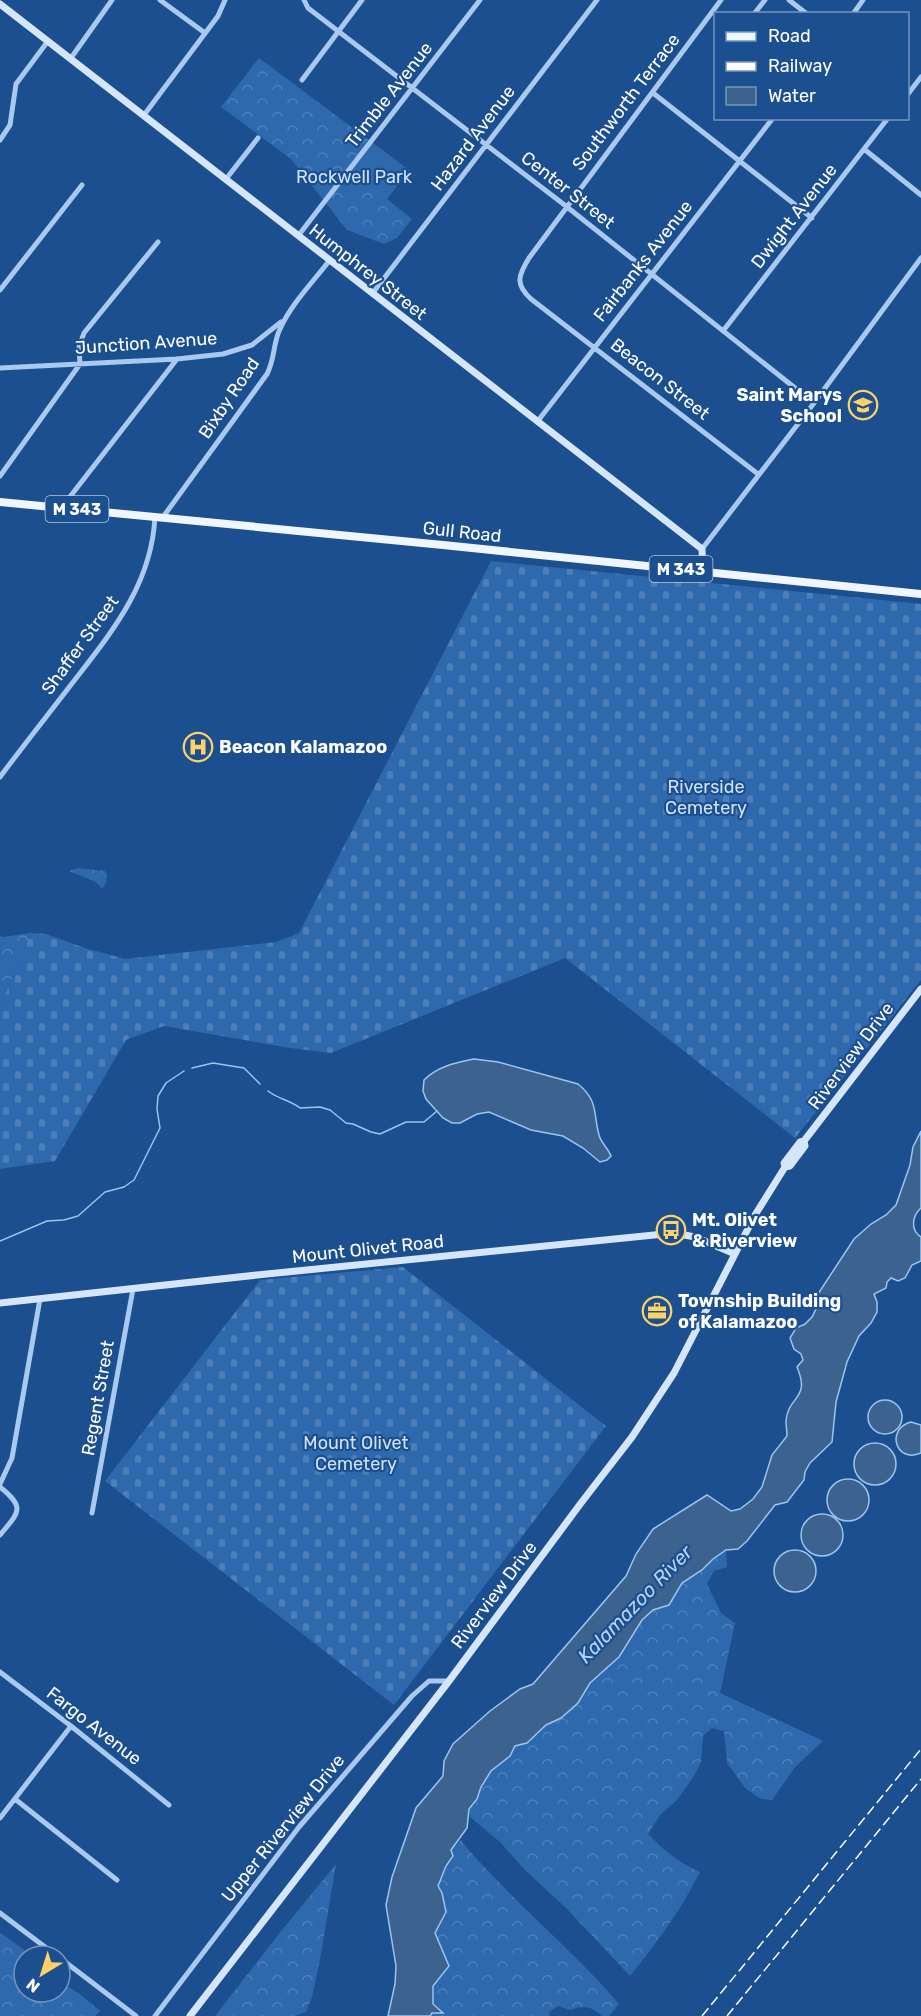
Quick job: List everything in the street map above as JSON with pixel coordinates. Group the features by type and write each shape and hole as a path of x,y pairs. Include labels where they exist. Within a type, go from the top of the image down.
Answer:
{"main road":[{"name":"Gull Road","path":"0,502 159,516 921,594"}],"street":[{"path":"71,58 112,0"},
{"path":"160,0 205,33"},
{"path":"144,115 218,16 225,0"},
{"name":"Center Street","path":"304,0 308,8 567,207 814,403"},
{"path":"302,80 362,0"},
{"name":"Trimble Avenue","path":"298,236 480,0"},
{"name":"Hazard Avenue","path":"372,294 597,0"},
{"name":"Southworth Terrace","path":"520,284 524,267 721,0"},
{"path":"756,12 765,0"},
{"path":"789,0 804,12"},
{"name":"Humphrey Street","path":"0,4 702,549"},
{"path":"0,140 10,124 16,84 48,40"},
{"path":"909,93 921,77"},
{"path":"653,93 812,218"},
{"name":"Fairbanks Avenue","path":"537,422 771,120"},
{"name":"Dwight Avenue","path":"723,331 886,120"},
{"path":"226,179 258,138"},
{"path":"864,149 921,195"},
{"path":"0,291 82,185"},
{"path":"0,476 80,364 79,347 84,333 158,243"},
{"path":"703,571 702,549 921,258"},
{"name":"Bixby Road","path":"159,516 267,374 273,363 277,336 285,319 329,261"},
{"name":"Beacon Street","path":"520,284 531,299 758,474"},
{"name":"Junction Avenue","path":"0,368 177,359 223,354 252,345 285,319"},
{"path":"62,507 177,359"},
{"name":"Shaffer Street","path":"0,777 108,638 125,611 137,589 148,560 159,516"},
{"name":"Riverview Drive","path":"190,2016 448,1682 650,1412 688,1347 755,1215 785,1167 790,1166 795,1160 805,1146 804,1141 921,989"},
{"name":"Mount Olivet Road","path":"0,1303 674,1233 695,1237 735,1254"},
{"name":"Regent Street","path":"92,1513 134,1289"},
{"path":"0,1535 14,1518 17,1508 15,1500 0,1485 12,1458 40,1299"},
{"name":"Fargo Avenue","path":"1,1675 71,1726 169,1805"},
{"name":"Upper Riverview Drive","path":"155,2016 299,1827 406,1702 429,1681 448,1682"},
{"path":"0,1818 71,1726"},
{"path":"15,1799 117,1880"},
{"path":"0,1913 41,1944"},
{"path":"72,1968 136,2016"}],"green space":[{"name":"Rockwell Park","path":"259,58 409,170 387,199 412,219 397,238 384,244 347,230 291,159 221,107"},
{"path":"380,148 406,168 390,189 364,168"},
{"name":"Riverside Cemetery","path":"491,561 921,604 921,980 795,1138 565,958 331,1053 164,1026 126,1040 55,1161 0,1169 0,1007 31,933 46,934 125,959 276,942 299,933"},
{"path":"78,868 105,871 106,883 102,889 96,882 69,871"},
{"path":"31,933 0,1007 0,936"},
{"name":"Mount Olivet Cemetery","path":"403,1267 606,1426 394,1705 105,1481 260,1280"},
{"path":"726,1550 727,1567 714,1571 707,1584 721,1613 735,1623 720,1693 823,1741 795,1767 772,1800 761,1799 746,1789 727,1763 724,1731 712,1728 703,1736 701,1762 694,1776 677,1800 660,1815 648,1834 672,1856 700,1872 668,1926 630,1976 500,1842 470,1817 469,1809 477,1799 491,1771 510,1756 515,1746 538,1734 546,1725 561,1718 578,1703 590,1683 619,1657 642,1620 653,1610 669,1605 682,1583"},
{"path":"461,1840 510,1894 589,1971 619,2004 609,2016 602,2016 587,2007 570,2010 558,2006 549,2012 550,2016 430,2016 433,1986 449,1966 435,1933 446,1912 438,1886 453,1856 451,1850"},
{"path":"336,1864 321,1954 312,1997 306,2012 295,2016 215,2016 278,1935"},
{"path":"0,1933 16,1944 12,1944 12,2004 72,2004 72,1989 100,2011 95,2016 0,2016"}],"water":[{"path":"474,1059 498,1062 578,1084 585,1090 592,1102 600,1138 611,1156 600,1162 563,1136 531,1130 489,1112 477,1114 460,1123 452,1123 443,1118 426,1099 423,1091 424,1080 441,1068"},
{"name":"Kalamazoo River","path":"921,1131 921,1208 916,1215 914,1227 921,1237 921,1261 912,1265 905,1278 898,1281 891,1278 886,1288 874,1294 877,1312 859,1336 847,1362 836,1402 832,1442 810,1463 804,1480 787,1502 775,1505 747,1541 738,1549 726,1550 682,1583 669,1605 653,1610 642,1620 619,1657 590,1683 578,1703 561,1718 546,1725 527,1743 515,1746 510,1756 491,1771 477,1799 469,1809 467,1828 451,1850 453,1856 438,1886 446,1912 435,1933 449,1966 433,1986 433,2004 443,2013 432,2013 430,2016 388,2016 395,1984 396,1966 386,1905 392,1877 416,1808 443,1776 444,1761 453,1744 490,1711 520,1689 533,1684 626,1576 636,1554 653,1529 707,1495 731,1511 740,1509 753,1499 762,1487 772,1455 787,1436 788,1413 800,1392 801,1378 797,1367 803,1360 801,1354 794,1349 790,1338 796,1328 805,1324 812,1317 818,1305 818,1294 854,1239 896,1205 910,1165 913,1147"},
{"path":"885,1400 897,1405 902,1417 897,1429 885,1434 873,1429 868,1417 873,1405"},
{"path":"911,1422 921,1425 921,1453 912,1455 900,1450 896,1438 898,1431"},
{"path":"875,1443 883,1444 890,1449 895,1456 895,1472 890,1479 883,1484 875,1485 867,1484 860,1479 855,1472 854,1464 855,1456 860,1449 867,1444"},
{"path":"848,1479 856,1480 863,1485 868,1492 868,1508 863,1515 856,1520 848,1521 840,1520 833,1515 828,1508 827,1500 828,1492 833,1485 840,1480"},
{"path":"822,1514 830,1515 837,1520 842,1527 842,1543 837,1550 830,1555 822,1556 814,1555 807,1550 802,1543 801,1535 802,1527 807,1520 814,1515"},
{"path":"795,1550 803,1551 810,1556 815,1563 815,1579 810,1586 803,1591 795,1592 787,1591 780,1586 775,1579 774,1571 775,1563 780,1556 787,1551"}],"waterway":[{"path":"192,1068 213,1063 244,1068 260,1084"},
{"path":"0,1241 47,1221 78,1216 105,1192 124,1187 134,1180 160,1128 157,1109 158,1096 166,1083 184,1071"},
{"path":"268,1091 300,1108 320,1107 330,1110 346,1123 380,1134 406,1122 424,1122 437,1111"}],"railway":[{"path":"702,2016 921,1749"},
{"path":"727,2016 921,1779"}],"place":[{"name":"Saint Marys School","path":"863,405"},
{"name":"Beacon Kalamazoo","path":"198,747"},
{"name":"Mt. Olivet & Riverview","path":"671,1230"},
{"name":"Township Building of Kalamazoo","path":"657,1311"}]}
